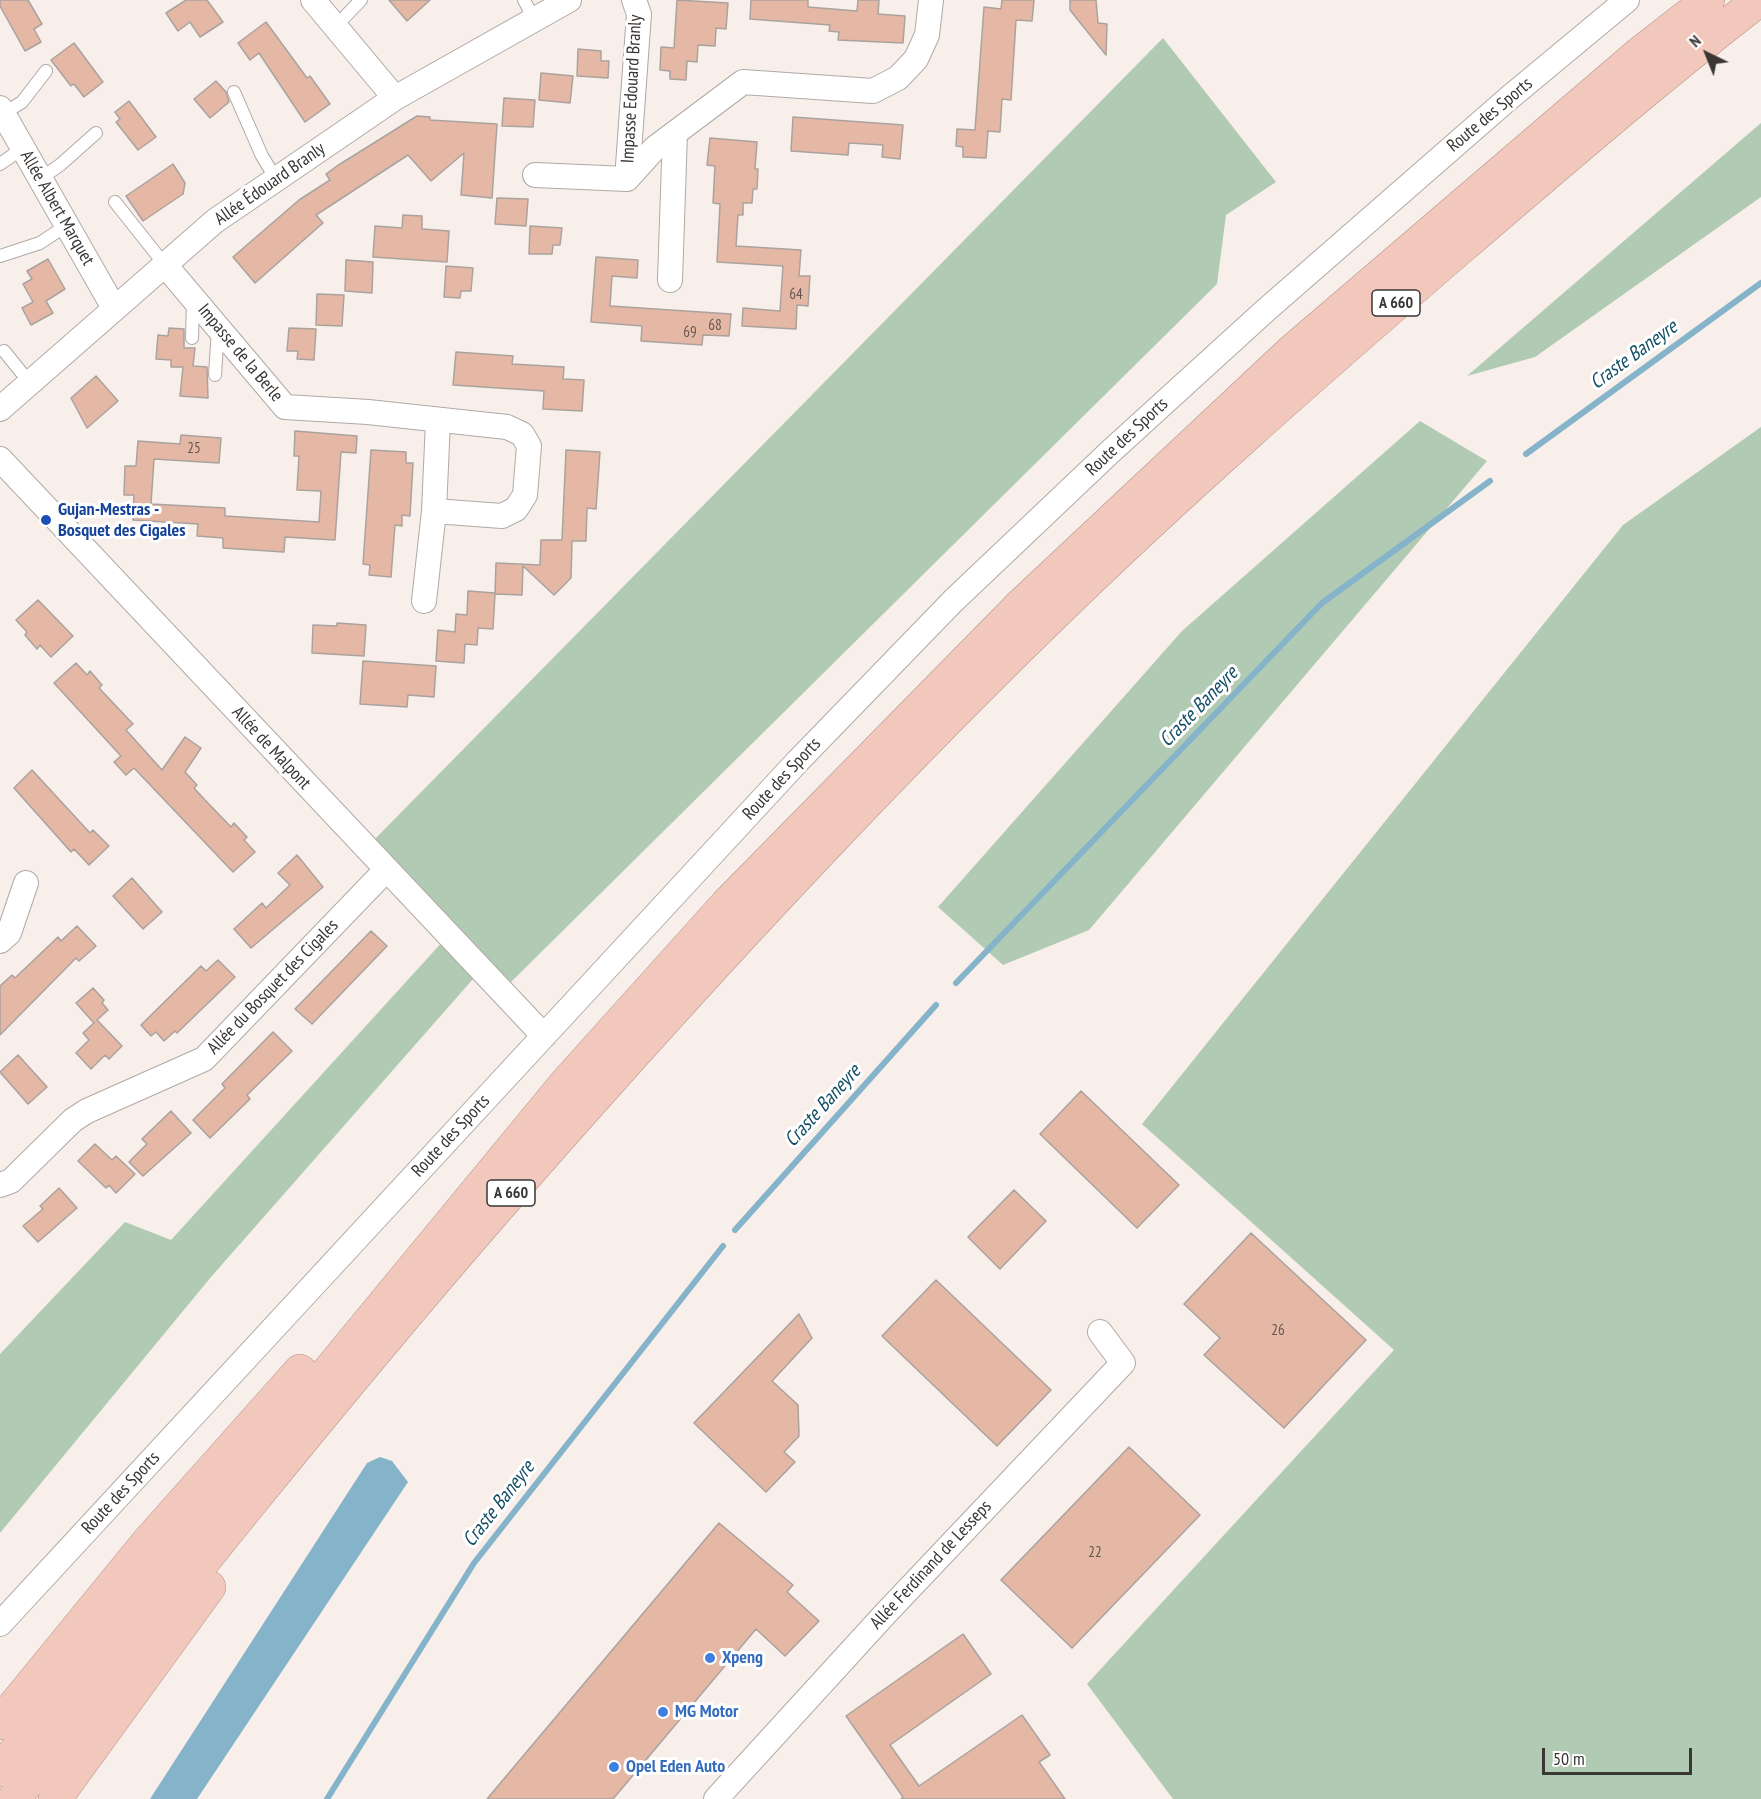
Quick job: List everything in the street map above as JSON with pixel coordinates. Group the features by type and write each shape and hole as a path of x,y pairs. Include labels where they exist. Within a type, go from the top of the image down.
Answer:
{"highway":[{"name":"A 660","path":"0,1770 566,1083 726,905 1021,605 1292,351 1630,61 1708,0"},
{"name":"A 660","path":"14,1799 228,1529 478,1230 732,947 1046,621 1305,382 1655,81 1759,0"},
{"path":"55,1799 262,1515 732,947"},
{"path":"0,1723 156,1533 368,1295 566,1083"}],"street":[{"path":"313,0 395,98"},
{"name":"Allée Édouard Branly","path":"0,410 215,220 529,10 568,0"},
{"name":"Impasse Edouard Branly","path":"627,179 639,14 634,0"},
{"name":"Impasse Edouard Branly","path":"627,179 655,148 743,82 873,91 898,78 916,59 927,35 931,0"},
{"name":"Route des Sports","path":"0,1624 797,762 961,594 1110,452 1266,310 1484,120 1627,0"},
{"name":"Allée Albert Marquet","path":"2,111 114,308"},
{"path":"670,280 675,133"},
{"name":"Impasse Edouard Branly","path":"535,175 627,179"},
{"name":"Impasse de la Berle","path":"165,265 285,407 507,427 522,434 529,446 525,495 516,509 502,516 434,511"},
{"path":"424,601 434,511 438,420"},
{"name":"Allée de Malpont","path":"0,459 544,1036"},
{"name":"Allée du Bosquet des Cigales","path":"0,1185 11,1181 23,1171 73,1120 87,1111 204,1059 386,870"},
{"path":"0,941 9,933 26,883"},
{"name":"Allée Ferdinand de Lesseps","path":"727,1794 908,1589 1123,1363 1100,1332"}],"lane":[{"path":"335,27 361,0"},
{"path":"2,111 22,102 46,71"},
{"path":"234,92 262,156 276,179"},
{"path":"40,178 60,165 96,133"},
{"path":"0,164 23,148"},
{"path":"115,202 165,265"},
{"path":"0,256 40,243 67,225"},
{"path":"192,338 194,297"},
{"path":"215,375 218,326"},
{"path":"4,351 30,383"}],"green space":[{"path":"1163,38 1276,182 1226,215 1217,284 511,982 488,962 211,1277 0,1533 0,1354 125,1222 171,1240 455,928 371,843"},
{"path":"1761,123 1761,197 1535,357 1467,376"},
{"path":"1420,421 1487,461 1089,930 1003,965 938,907 1182,631"},
{"path":"1761,427 1761,1799 1173,1799 1087,1684 1394,1350 1142,1124 1623,525"}],"water":[{"path":"380,1457 392,1461 408,1482 197,1799 150,1799 367,1463"}],"building":[{"path":"0,0 28,0 42,24 34,29 41,42 25,51 0,6"},
{"path":"186,0 207,0 223,22 200,37 190,22 178,31 166,13"},
{"path":"389,0 430,0 407,21"},
{"path":"677,0 728,3 726,29 716,28 715,46 698,45 697,62 687,61 686,80 670,79 670,71 660,70 661,47 674,48"},
{"path":"751,0 808,0 808,7 857,11 858,0 879,0 878,14 905,16 903,43 838,40 839,32 829,31 830,25 750,19"},
{"path":"1002,0 1034,0 1032,21 1016,20 1011,100 1002,99 1000,132 988,131 986,158 963,157 963,147 956,146 957,129 975,130 984,7 1001,9"},
{"path":"1070,0 1096,0 1098,23 1107,24 1106,55 1070,10"},
{"path":"266,22 307,78 310,76 330,104 305,122 259,53 250,60 238,43"},
{"path":"74,43 103,82 84,97 74,84 71,86 51,60"},
{"path":"578,49 601,51 601,61 609,61 608,78 577,76"},
{"path":"541,73 573,76 570,103 539,100"},
{"path":"216,81 226,92 229,102 210,118 194,99"},
{"path":"504,98 535,100 533,127 502,126"},
{"path":"129,101 156,137 138,150 116,122 120,119 115,112"},
{"path":"417,116 430,117 430,120 497,124 492,198 461,195 464,153 431,181 408,155 316,215 323,223 255,283 233,257 299,200 330,180 326,174"},
{"path":"793,117 903,125 900,159 882,157 883,145 849,143 848,155 791,151"},
{"path":"710,138 757,142 755,169 758,169 757,189 753,189 752,203 743,203 743,215 738,215 736,246 801,250 799,276 810,276 808,306 797,305 796,329 742,326 743,308 780,311 783,266 717,262 720,204 713,203 715,166 707,165"},
{"path":"173,164 185,183 183,194 143,221 126,196"},
{"path":"497,198 528,199 526,226 495,224"},
{"path":"403,215 422,216 422,229 449,231 447,262 373,257 375,226 402,228"},
{"path":"530,226 562,228 560,245 553,245 552,254 529,254"},
{"path":"596,257 638,260 637,278 612,276 610,306 731,314 729,336 703,335 702,345 641,341 642,326 591,322"},
{"path":"48,259 65,289 46,301 53,313 31,325 22,308 33,302 23,284 32,279 27,271"},
{"path":"346,260 373,262 372,293 345,291"},
{"path":"446,266 473,268 471,291 461,291 460,298 444,297"},
{"path":"317,294 344,295 342,326 316,325"},
{"path":"169,328 184,329 184,348 195,348 193,366 207,367 208,398 180,396 183,367 171,367 171,360 156,359 158,335 168,336"},
{"path":"289,328 316,329 314,360 297,359 298,351 287,351"},
{"path":"456,352 513,356 512,364 564,367 563,379 584,380 582,411 543,409 544,391 453,385"},
{"path":"96,376 118,401 87,428 71,398"},
{"path":"295,431 357,436 356,453 341,452 335,540 285,537 284,552 223,548 223,538 197,536 198,524 133,520 134,495 124,495 125,466 136,466 138,441 180,444 181,435 221,438 219,463 154,459 151,504 225,508 225,516 319,522 321,491 297,490 299,456 294,456"},
{"path":"371,450 406,452 406,463 413,463 410,516 402,515 402,526 395,525 391,577 369,575 370,565 363,564"},
{"path":"566,450 600,452 596,509 587,508 586,541 572,541 571,578 554,595 523,566 522,595 495,594 493,629 478,628 477,645 465,644 464,663 436,661 438,630 455,632 456,614 467,615 468,591 495,593 496,563 540,565 541,540 562,540"},
{"path":"38,600 73,636 51,657 40,645 37,649 25,635 27,632 16,620"},
{"path":"337,623 366,625 364,656 312,653 313,625 337,626"},
{"path":"363,661 436,666 434,697 408,695 407,707 360,704"},
{"path":"76,663 87,675 90,671 102,685 99,688 133,724 126,730 162,770 185,737 201,748 185,772 197,785 194,788 205,800 231,827 234,823 247,837 244,840 255,852 233,872 134,768 126,775 114,762 121,756 54,683"},
{"path":"32,770 90,833 93,830 109,846 89,865 74,849 71,852 14,788"},
{"path":"297,855 323,887 251,948 234,929 262,903 266,908 290,885 278,873"},
{"path":"132,878 162,912 143,929 113,896"},
{"path":"77,926 96,946 79,961 76,958 0,1035 0,986 12,975 15,978 58,937 61,941"},
{"path":"371,931 387,946 312,1024 295,1009"},
{"path":"218,960 235,977 177,1033 175,1031 164,1041 156,1032 151,1036 141,1025 201,966 206,971"},
{"path":"93,988 104,1000 102,1003 108,1010 97,1020 122,1046 109,1059 105,1055 91,1069 76,1053 89,1040 83,1033 94,1023 76,1003"},
{"path":"273,1032 292,1051 247,1095 250,1099 210,1138 193,1120 225,1088 222,1084"},
{"path":"18,1055 47,1087 28,1104 0,1072"},
{"path":"1081,1091 1179,1185 1137,1228 1040,1134"},
{"path":"171,1111 191,1133 143,1176 129,1162 147,1144 142,1139"},
{"path":"95,1144 112,1160 116,1156 135,1174 116,1193 109,1185 106,1188 78,1161"},
{"path":"59,1188 77,1208 38,1242 23,1226 43,1209 40,1206"},
{"path":"1014,1190 1046,1221 1000,1269 968,1237"},
{"path":"1251,1233 1366,1340 1284,1428 1204,1355 1220,1338 1184,1304"},
{"path":"936,1280 1051,1390 997,1446 882,1336"},
{"path":"799,1314 812,1338 772,1381 798,1405 799,1436 784,1452 795,1462 766,1492 694,1423"},
{"path":"1129,1447 1200,1515 1072,1648 1001,1580"},
{"path":"719,1523 793,1585 787,1592 819,1621 785,1656 756,1629 613,1799 487,1799"},
{"path":"963,1634 991,1674 890,1745 919,1786 1022,1715 1050,1755 1039,1762 1065,1799 901,1799 903,1797 846,1716"}],"waterway":[{"name":"Craste Baneyre","path":"1526,454 1761,283"},
{"name":"Craste Baneyre","path":"956,983 1322,603 1490,481"},
{"name":"Craste Baneyre","path":"735,1230 936,1005"},
{"name":"Craste Baneyre","path":"327,1799 474,1563 723,1246"}],"place":[{"name":"Gujan-Mestras - Bosquet des Cigales","path":"46,520"},
{"name":"Xpeng","path":"710,1658"},
{"name":"MG Motor","path":"663,1712"},
{"name":"Opel Eden Auto","path":"614,1767"}]}
